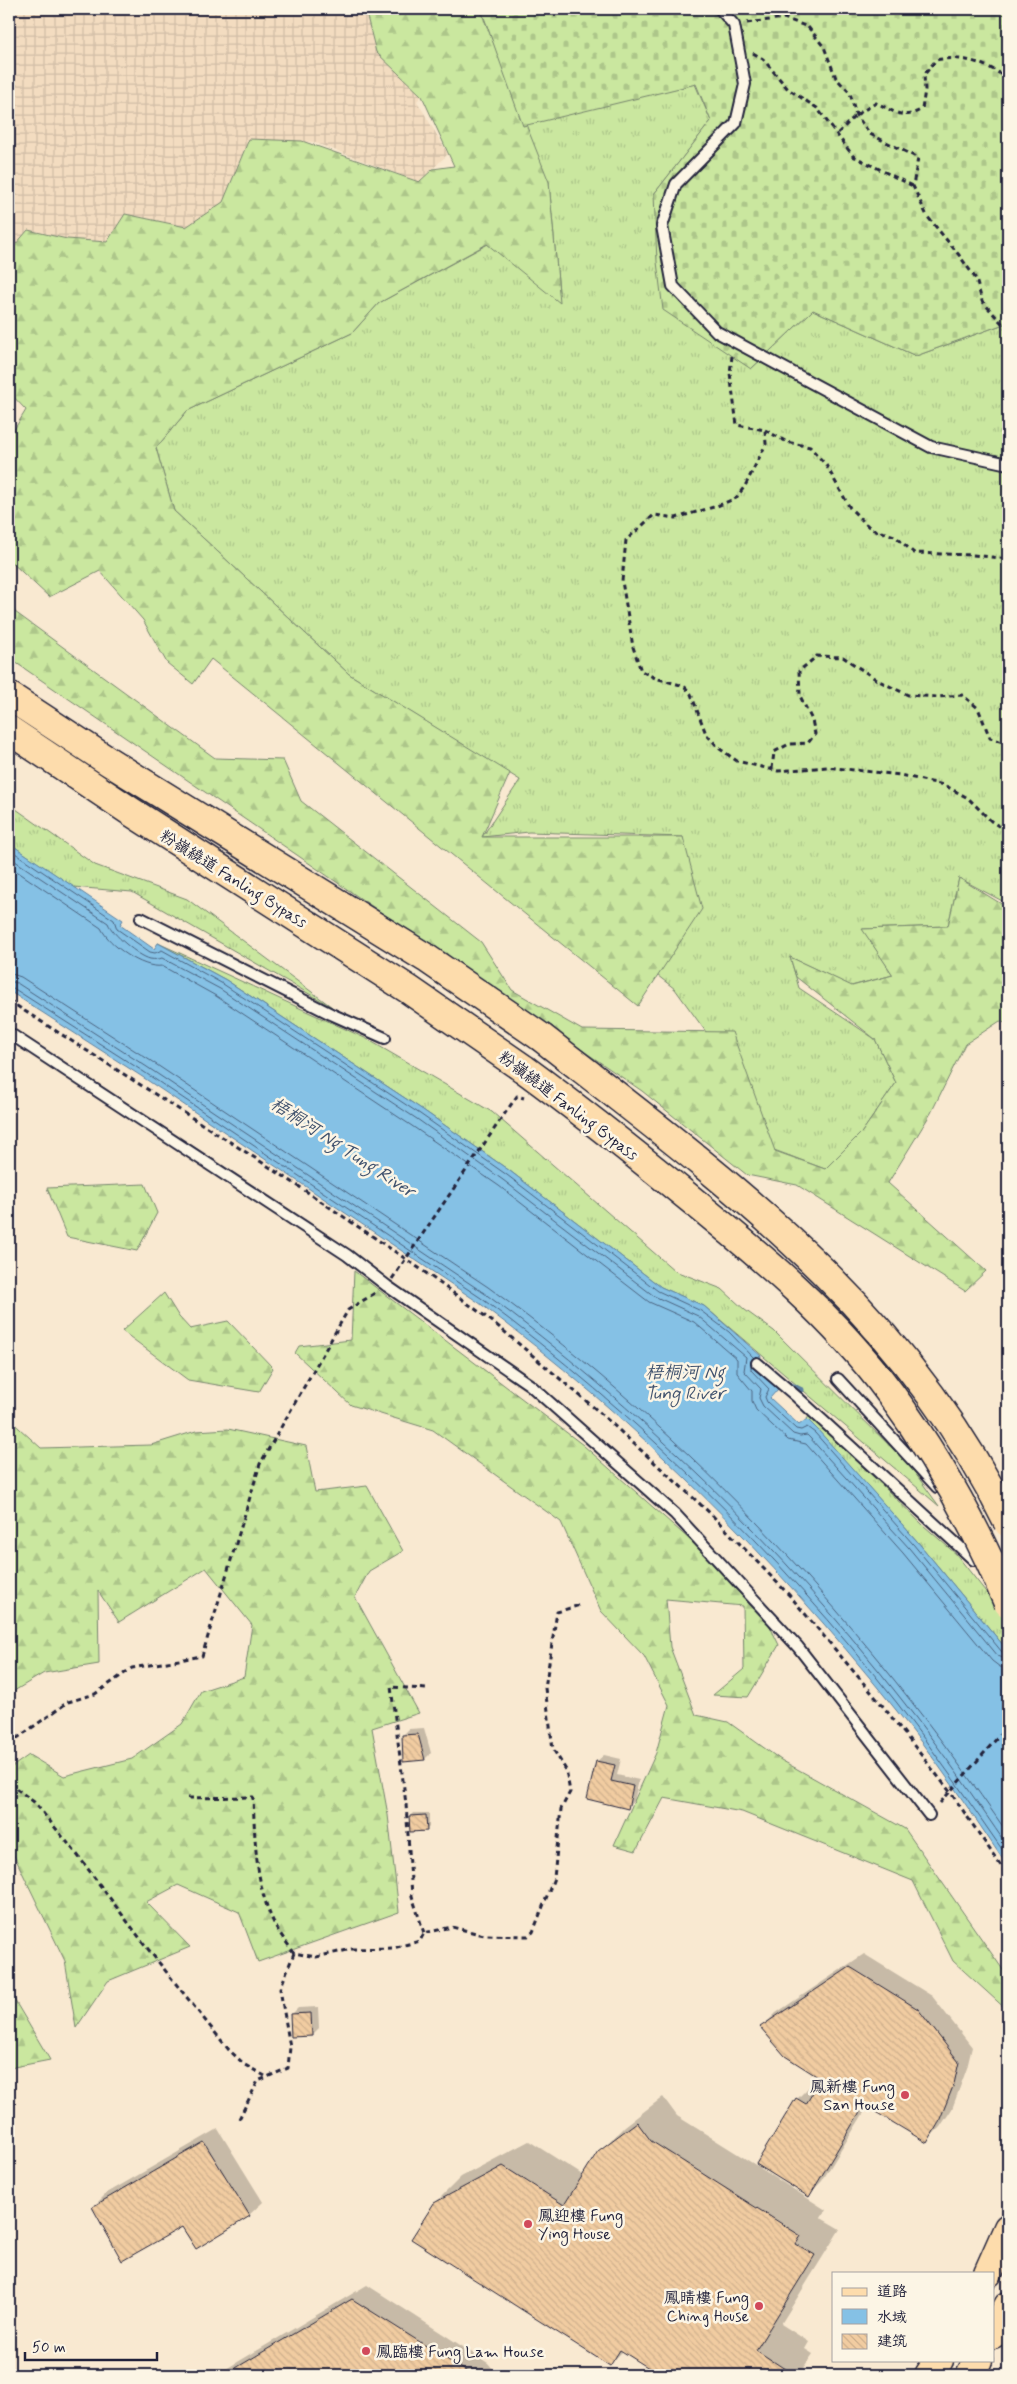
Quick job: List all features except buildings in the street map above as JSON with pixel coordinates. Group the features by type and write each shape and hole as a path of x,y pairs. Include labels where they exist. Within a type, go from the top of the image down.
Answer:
{"main road":[{"name":"粉嶺繞道 Fanling Bypass","path":"9,696 47,723 464,983 541,1037 748,1202 821,1267 888,1339 948,1418 975,1461 1008,1523"},
{"name":"粉嶺繞道 Fanling Bypass","path":"9,730 31,747 455,1020 603,1128 753,1250 830,1323 889,1392 942,1471 971,1520 1008,1604"},
{"path":"988,2272 1008,2228"},
{"path":"994,2332 1008,2306"},
{"path":"929,2375 938,2362"},
{"path":"970,2375 977,2362"}],"lane":[{"path":"720,9 734,25 745,84 736,123 676,184 662,226 673,286 717,332 931,447 1008,464"},
{"path":"141,918 332,1014 385,1038"},
{"path":"9,1033 389,1282 530,1385 675,1514 798,1647 929,1815"},
{"path":"757,1363 979,1567 1008,1604"},
{"path":"838,1378 930,1478 957,1520"},
{"path":"964,1536 979,1567"}],"path":[{"path":"734,25 784,18 808,27 824,47 836,78 850,93 856,115 870,134 918,158 913,186 928,216 976,280 982,300 1008,330"},
{"path":"738,44 763,59 788,89 817,108 838,133 853,156 913,186"},
{"path":"838,133 856,115 876,103 900,115 912,116 922,109 925,90 924,75 936,60 951,57 978,63 997,69 1008,80"},
{"path":"734,340 730,373 737,425 765,430 787,442 810,447 826,465 850,508 871,528 895,536 914,554 973,555 1008,560"},
{"path":"765,430 766,444 746,486 736,498 717,506 676,518 654,515 626,540 622,581 633,647 641,671 654,678 684,686 691,694 706,734 720,749 737,760 778,771 827,767 900,776 944,785 968,798 991,821 1008,832"},
{"path":"772,770 774,752 789,744 808,743 815,734 812,720 800,696 798,671 817,656 843,657 877,680 908,695 938,697 962,695 978,708 990,738 1006,743 1008,740"},
{"path":"9,1744 68,1702 95,1694 132,1668 202,1656 260,1464 348,1310 389,1282 504,1115"},
{"path":"424,1933 452,1927 484,1935 528,1936 532,1932 554,1878 561,1809 570,1792 566,1770 553,1749 545,1688 557,1612 580,1605"},
{"path":"188,1798 253,1797 255,1849 264,1897 273,1922 294,1953 316,1956 352,1948 393,1948 420,1941 424,1933 412,1896 406,1804 391,1687 428,1689"},
{"path":"940,1803 1008,1726"},
{"path":"9,1783 34,1802 76,1852 148,1949 229,2050 245,2065 266,2077"},
{"path":"239,2119 258,2081 288,2068 290,2046 280,1988 294,1953"}],"shaded area":[{"path":"9,9 365,9 376,51 422,96 417,101 448,154 419,182 313,142 249,139 223,203 186,227 125,214 107,242 67,239 28,230 9,259"}],"green space":[{"path":"365,9 480,9 549,182 560,303 487,244 379,303 352,333 187,411 156,448 174,511 349,674 510,773 482,837 683,837 702,909 638,1006 211,659 193,684 167,663 143,620 100,571 49,597 9,560 9,438 26,410 9,392 9,252 28,230 67,239 107,242 125,214 186,227 223,202 249,139 302,141 419,182 433,169 454,166 422,96 376,52"},
{"path":"481,9 1008,9 1008,326 1004,324 916,356 813,310 751,369 663,310 657,262 654,194 711,121 696,84 523,126"},
{"path":"695,84 711,121 654,194 751,369 813,310 916,356 1004,324 1008,326 1008,904 959,878 948,926 863,929 893,975 851,986 790,957 799,988 875,1039 896,1083 862,1132 825,1169 766,1147 732,1068 675,989 627,952 683,837 529,832 482,837 520,780 349,674 174,511 156,448 187,411 352,333 379,303 488,244 559,292 549,182 509,127"},
{"path":"9,601 15,612 215,758 283,760 301,801 481,942 512,990 582,1030 732,1032 775,1151 825,1169 862,1132 896,1083 875,1039 796,977 790,957 852,986 893,975 862,929 948,926 959,878 1008,908 1008,1024 1000,1021 965,1044 931,1113 888,1183 986,1271 965,1291 797,1185 747,1175 642,1091 9,658"},
{"path":"9,804 95,865 187,899 332,1007 132,892 73,887 9,843"},
{"path":"158,943 367,1039 492,1112 675,1271 722,1289 745,1310 774,1331 910,1466 939,1506 704,1306 661,1287 510,1171 423,1110 226,980"},
{"path":"145,1184 157,1213 137,1251 67,1237 47,1188"},
{"path":"354,1271 583,1445 699,1548 761,1608 779,1645 748,1697 713,1695 744,1669 743,1606 666,1599 670,1647 696,1715 728,1722 781,1760 905,1829 1008,1977 1008,2011 953,1961 913,1881 742,1812 664,1798 636,1851 614,1845 656,1753 669,1705 644,1656 601,1611 561,1522 433,1430 351,1405 295,1353 299,1346 351,1340"},
{"path":"164,1293 179,1317 190,1329 228,1321 273,1368 259,1392 188,1380 122,1331"},
{"path":"810,1415 923,1525 956,1554 1008,1620 1008,1651 917,1541 807,1419"},
{"path":"9,1419 41,1448 151,1445 196,1431 228,1429 306,1446 315,1492 367,1486 403,1551 369,1571 355,1597 419,1713 372,1728 388,1815 399,1912 258,1962 239,1912 178,1885 146,1902 190,1947 108,1981 76,2028 65,1961 9,1845 9,1769 29,1755 64,1776 132,1759 182,1724 201,1691 244,1677 252,1625 206,1568 119,1622 98,1591 99,1664 44,1673 9,1694 9,1547 14,1544 9,1539"},
{"path":"9,1973 15,2001 50,2060 9,2068"}],"water":[{"name":"梧桐河 Ng Tung River","path":"9,843 123,920 120,925 154,949 158,943 226,980 423,1110 510,1171 661,1287 704,1306 761,1356 755,1367 778,1389 770,1398 799,1425 807,1419 818,1430 917,1541 1008,1651 1008,1867 923,1744 846,1649 749,1542 698,1490 591,1392 478,1302 141,1076 9,991"}],"waterway":[{"path":"785,1382 802,1390"}],"place":[{"name":"鳳新樓 Fung San House","path":"905,2095"},
{"name":"鳳迎樓 Fung Ying House","path":"528,2224"},
{"name":"鳳晴樓 Fung Ching House","path":"759,2306"},
{"name":"鳳臨樓 Fung Lam House","path":"366,2351"}]}
